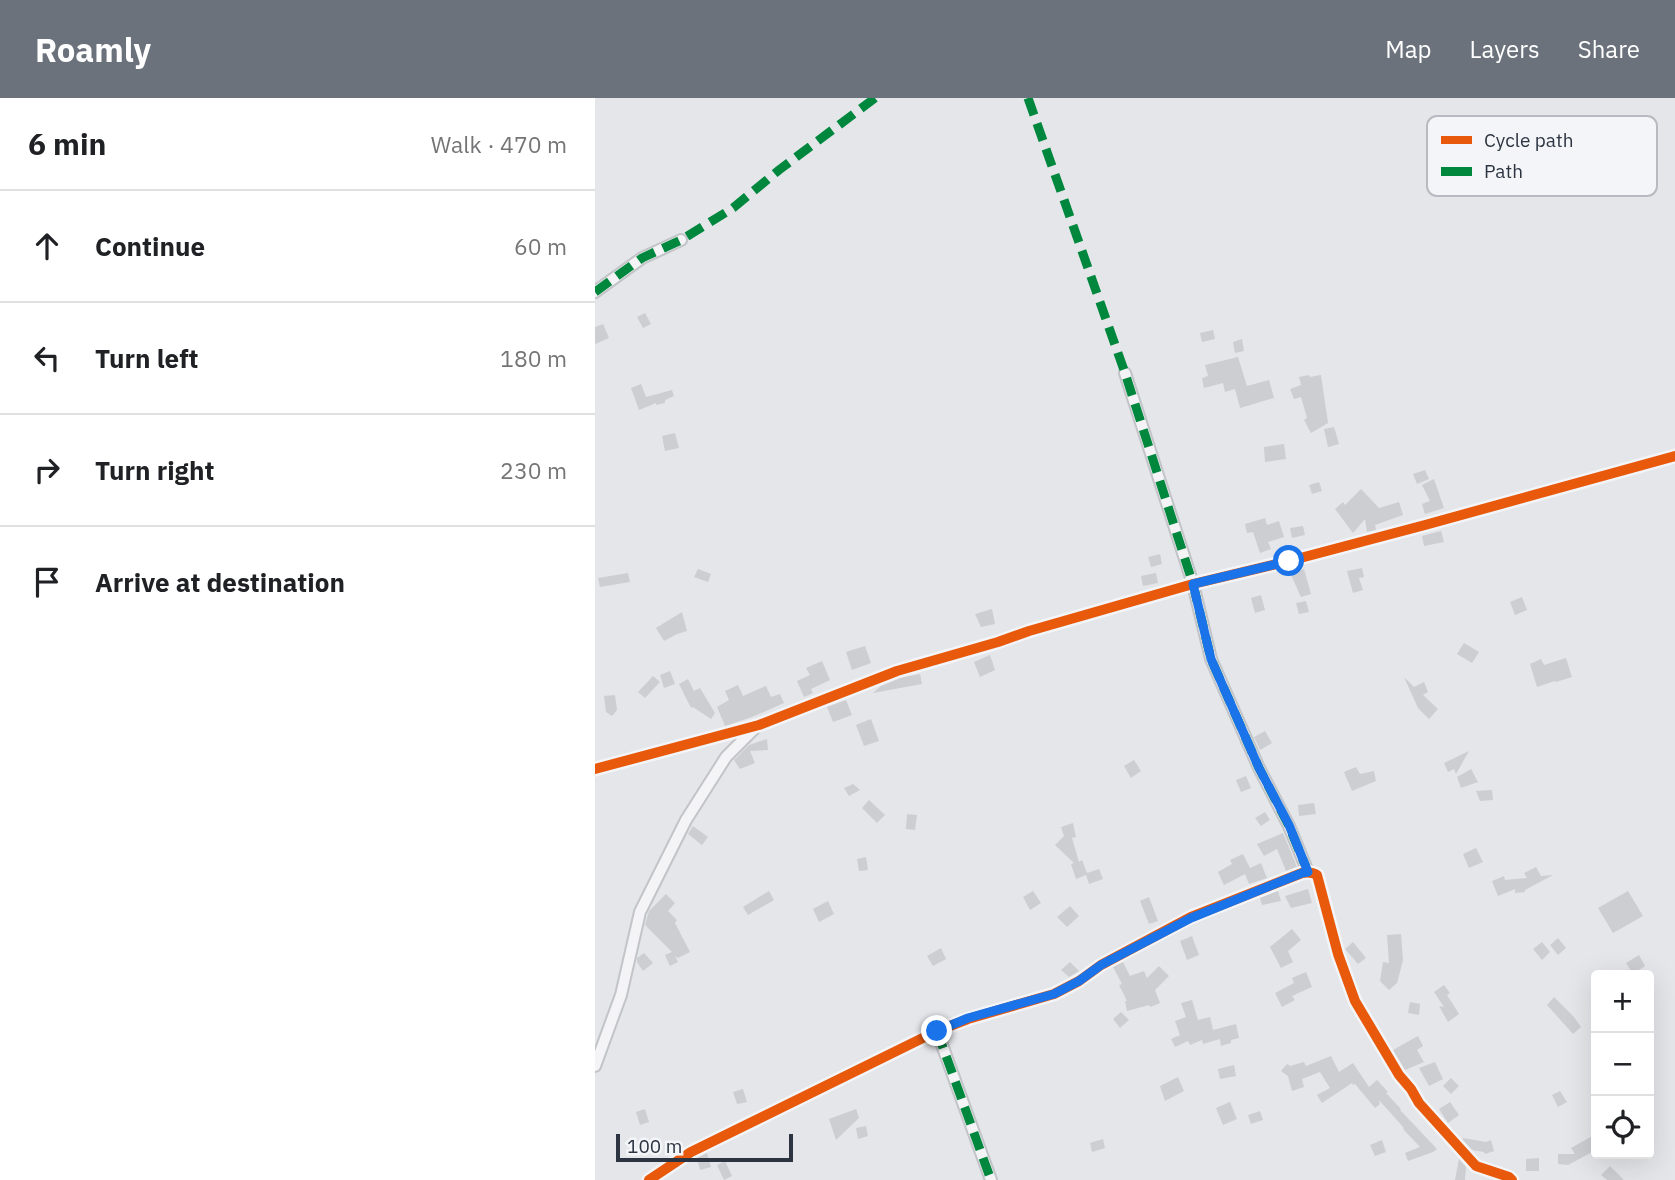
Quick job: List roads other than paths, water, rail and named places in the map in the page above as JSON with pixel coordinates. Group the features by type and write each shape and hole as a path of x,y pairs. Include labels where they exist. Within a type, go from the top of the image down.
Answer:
{"street":[{"path":"595,292 642,258 681,240"},
{"path":"1125,373 1193,584 1211,659 1259,768 1289,825 1308,872"},
{"path":"595,769 759,724 897,671 1029,631 1193,584 1425,526 1675,456"},
{"path":"595,1066 621,995 640,912 693,810 726,757 759,724"},
{"path":"649,1180 691,1152 937,1031 968,1018 1054,994 1101,965 1191,918 1256,890 1308,872 1317,875 1338,954 1355,1001 1399,1074 1419,1103 1476,1166 1512,1180"},
{"path":"937,1031 991,1180"}]}
